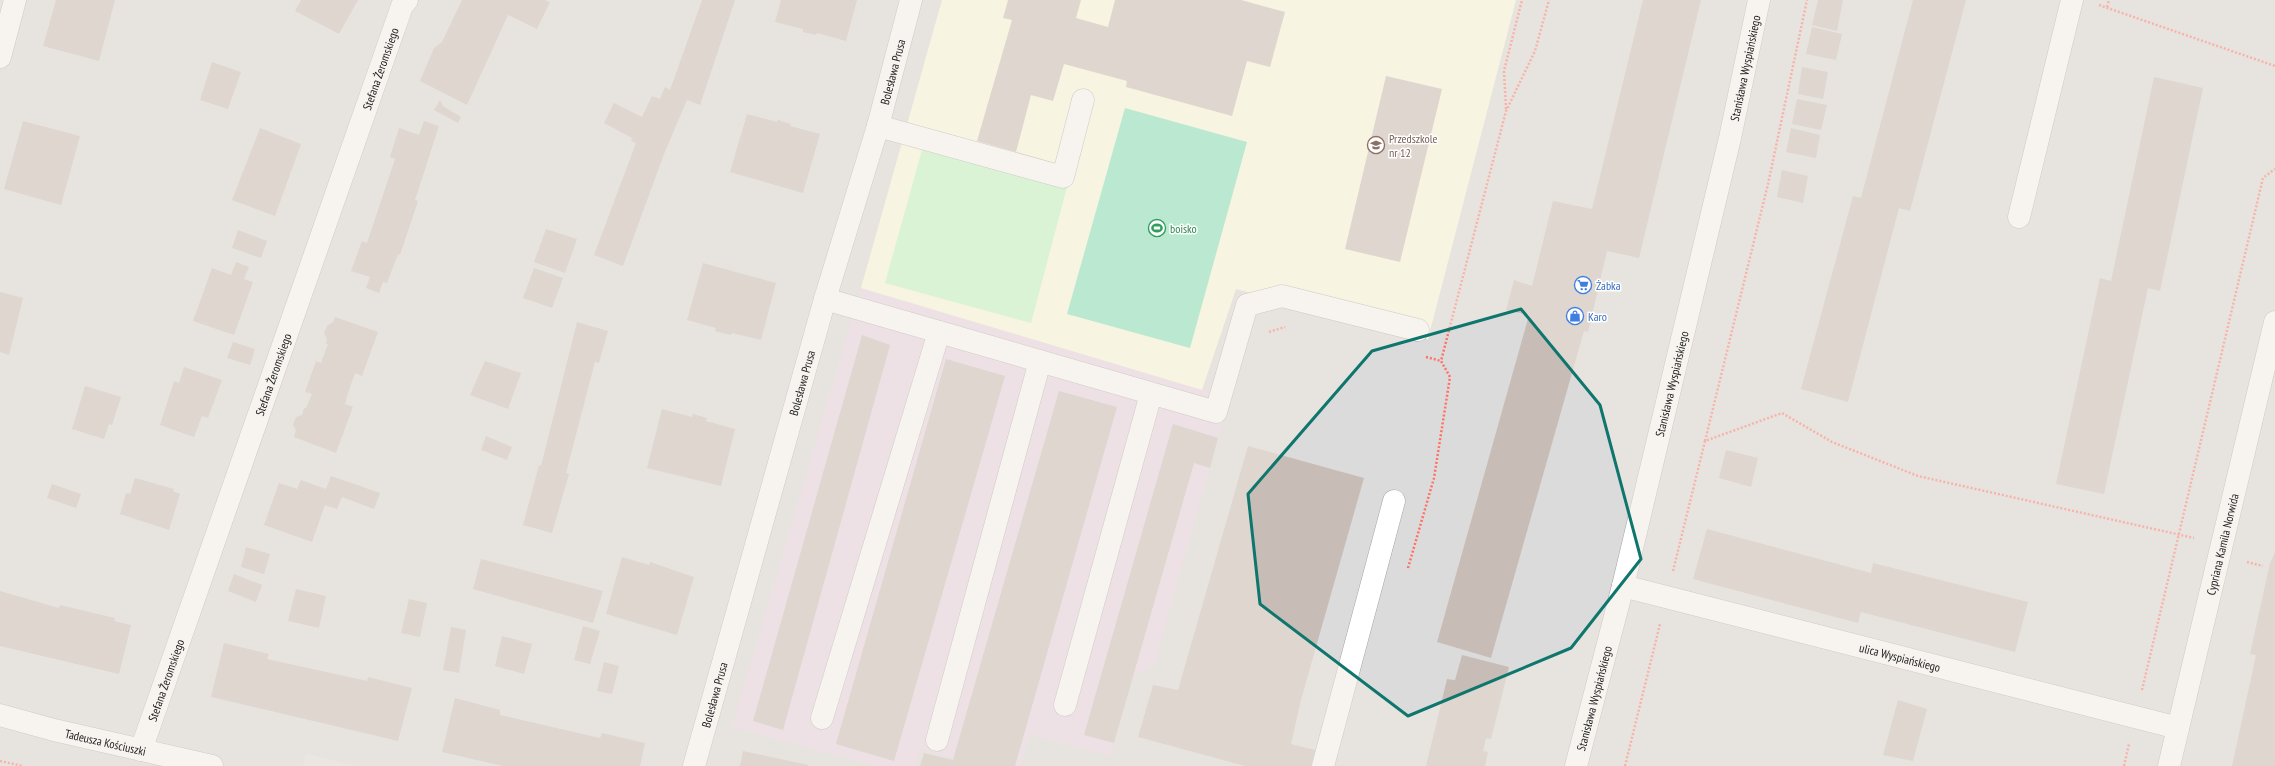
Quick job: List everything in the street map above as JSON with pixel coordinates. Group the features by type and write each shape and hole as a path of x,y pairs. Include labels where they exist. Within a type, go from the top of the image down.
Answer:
{"street":[{"path":"0,57 15,0"},
{"name":"Stefana Żeromskiego","path":"141,750 402,6 407,0"},
{"name":"Bolesława Prusa","path":"694,766 825,298 878,126 911,0"},
{"name":"Stanisława Wyspiańskiego","path":"1576,766 1623,586 1730,138 1759,0"},
{"path":"2019,217 2082,1"},
{"path":"878,126 1063,177 1083,100"},
{"path":"825,298 1216,412 1247,305 1282,296 1418,330"},
{"name":"Cypriana Kamila Norwida","path":"2169,766 2275,322"},
{"path":"822,718 939,332"},
{"path":"937,740 1040,361"},
{"path":"1065,705 1151,394"},
{"path":"1323,766 1394,501"},
{"name":"ulica Wyspiańskiego","path":"1623,586 2178,728"},
{"name":"Tadeusza Kościuszki","path":"0,715 54,730 212,766"}],"path":[{"path":"1506,111 1504,71 1522,0"},
{"path":"1405,576 1434,478 1450,377 1441,361 1506,111 1535,51 1549,0"},
{"path":"1626,766 1768,184 1807,0"},
{"path":"2107,8 2109,0"},
{"path":"2082,1 2107,8 2275,66"},
{"path":"2124,766 2263,178 2275,169"},
{"path":"1705,441 1782,413 1832,442 1918,476 2223,544"},
{"path":"2247,562 2263,566"},
{"path":"0,760 23,766"}],"highlighted area":[{"path":"1521,309 1600,405 1641,559 1571,648 1408,716 1260,604 1248,494 1372,351"}],"shaded area":[{"path":"0,0 2275,0 2275,766 0,766"},
{"path":"942,0 1516,0 1428,339 1236,289 1202,390 861,288"},
{"path":"861,288 1229,398 1154,665 1132,678 1110,756 1029,734 1020,766 984,766 921,749 916,766 876,766 732,727"},
{"path":"306,754 358,766 303,766"}],"green space":[{"name":"boisko","path":"1125,108 1247,142 1190,348 1067,314"},
{"path":"922,150 1067,187 1031,323 885,283"}],"building":[{"path":"56,0 115,0 99,61 43,46"},
{"path":"301,0 358,0 339,34 295,11"},
{"path":"462,0 545,0 550,2 537,29 508,15 467,105 420,81 434,48 442,42"},
{"path":"702,0 735,0 700,105 687,100 664,154 623,266 594,255 636,143 631,141 632,138 604,123 614,103 642,117 652,96 660,99 665,87 670,90"},
{"path":"781,0 857,0 846,41 817,33 816,35 803,32 803,29 775,22"},
{"path":"1008,0 1081,0 1076,18 1108,27 1115,0 1241,0 1285,12 1270,67 1247,61 1232,116 1126,87 1127,81 1064,64 1053,101 1031,95 1016,152 977,141 1012,20 1003,18"},
{"path":"1643,0 1701,0 1639,258 1607,251 1588,332 1584,331 1491,658 1437,642 1529,315 1506,310 1514,280 1532,286 1553,201 1592,209"},
{"path":"1818,0 1843,0 1837,31 1812,25"},
{"path":"1913,0 1966,0 1910,211 1899,208 1848,402 1801,389 1853,196 1861,198"},
{"path":"1812,27 1842,34 1836,60 1806,54"},
{"path":"212,62 241,72 228,109 200,100"},
{"path":"1802,67 1828,72 1823,99 1798,94"},
{"path":"1386,76 1442,89 1400,262 1345,249"},
{"path":"2154,77 2203,88 2160,291 2148,288 2104,494 2056,484 2100,278 2111,281"},
{"path":"1797,99 1827,105 1821,130 1792,124"},
{"path":"440,100 443,106 461,117 458,123 434,110"},
{"path":"747,114 777,122 778,120 791,124 790,126 820,134 803,193 730,172"},
{"path":"23,121 80,136 61,205 4,189"},
{"path":"424,121 439,126 415,200 418,201 400,255 398,254 387,283 383,282 379,293 366,288 370,277 351,271 362,241 367,243 395,159 390,157 399,128 419,135"},
{"path":"260,128 301,144 275,216 232,200"},
{"path":"1791,128 1820,135 1816,158 1786,152"},
{"path":"1782,170 1808,176 1803,203 1777,197"},
{"path":"546,229 577,239 565,273 534,262"},
{"path":"238,230 267,241 261,258 232,248"},
{"path":"236,262 249,267 244,279 253,282 234,335 193,321 212,268 231,275"},
{"path":"703,263 776,283 761,340 732,333 731,335 715,331 716,328 687,320"},
{"path":"534,268 563,278 552,308 523,298"},
{"path":"0,292 23,298 9,355 0,352"},
{"path":"335,317 378,332 362,376 355,373 349,390 345,404 353,407 336,453 294,437 296,430 293,425 296,417 302,415 304,408 306,408 312,394 305,392 316,361 321,363 328,344 326,344 327,339 324,333 327,326 333,322"},
{"path":"577,322 608,331 599,363 595,362 566,473 569,474 552,533 523,525 539,465 541,466"},
{"path":"862,335 890,345 783,730 753,721"},
{"path":"233,342 255,349 250,365 227,358"},
{"path":"946,359 1005,376 894,761 836,744"},
{"path":"485,361 521,373 508,409 470,395"},
{"path":"184,367 222,380 208,418 202,416 194,437 160,425 174,381 179,383"},
{"path":"85,386 121,397 112,425 109,424 104,439 72,429"},
{"path":"1059,391 1117,407 1015,766 920,766 924,753 953,760"},
{"path":"662,409 692,417 693,414 707,418 706,421 735,429 721,486 647,468"},
{"path":"1173,424 1218,438 1210,468 1194,463 1114,743 1084,735"},
{"path":"486,436 512,447 507,460 481,450"},
{"path":"1248,446 1364,478 1301,700 1291,744 1315,750 1311,766 1245,766 1138,737 1153,685 1178,690"},
{"path":"1726,450 1758,458 1751,487 1719,478"},
{"path":"331,476 380,493 374,509 342,497 337,509 325,505 312,542 264,525 279,483 297,489 301,480 326,489"},
{"path":"135,478 174,489 173,491 180,494 169,530 120,514 126,493 130,494"},
{"path":"52,484 81,494 76,508 47,498"},
{"path":"1707,529 1871,573 1873,563 2028,602 2015,652 1861,612 1858,623 1693,579"},
{"path":"246,547 270,554 264,574 241,567"},
{"path":"2275,552 2275,766 2232,766 2256,655 2250,654 2270,563"},
{"path":"622,557 649,565 650,562 694,577 677,635 606,614"},
{"path":"481,559 603,591 593,623 473,589"},
{"path":"234,574 262,585 256,602 228,591"},
{"path":"296,589 326,596 319,628 288,621"},
{"path":"0,591 59,608 60,605 115,618 114,621 131,625 119,674 0,646"},
{"path":"409,599 427,603 420,637 401,633"},
{"path":"583,626 600,631 590,664 574,660"},
{"path":"451,627 466,630 459,673 443,670"},
{"path":"502,636 532,644 524,674 495,666"},
{"path":"224,643 269,654 267,659 367,681 368,677 412,688 398,741 211,697"},
{"path":"1462,655 1509,667 1491,739 1486,738 1483,751 1488,752 1485,766 1426,766 1447,679 1455,680"},
{"path":"604,662 619,666 612,694 597,691"},
{"path":"455,698 500,710 500,715 600,738 602,733 645,743 640,766 503,766 442,752"},
{"path":"1898,700 1927,709 1913,761 1883,755"},
{"path":"743,751 808,765 808,766 740,766"}],"place":[{"name":"Przedszkole nr 12","path":"1376,145"},
{"name":"boisko","path":"1157,228"},
{"name":"Żabka","path":"1583,285"},
{"name":"Karo","path":"1575,316"}]}
